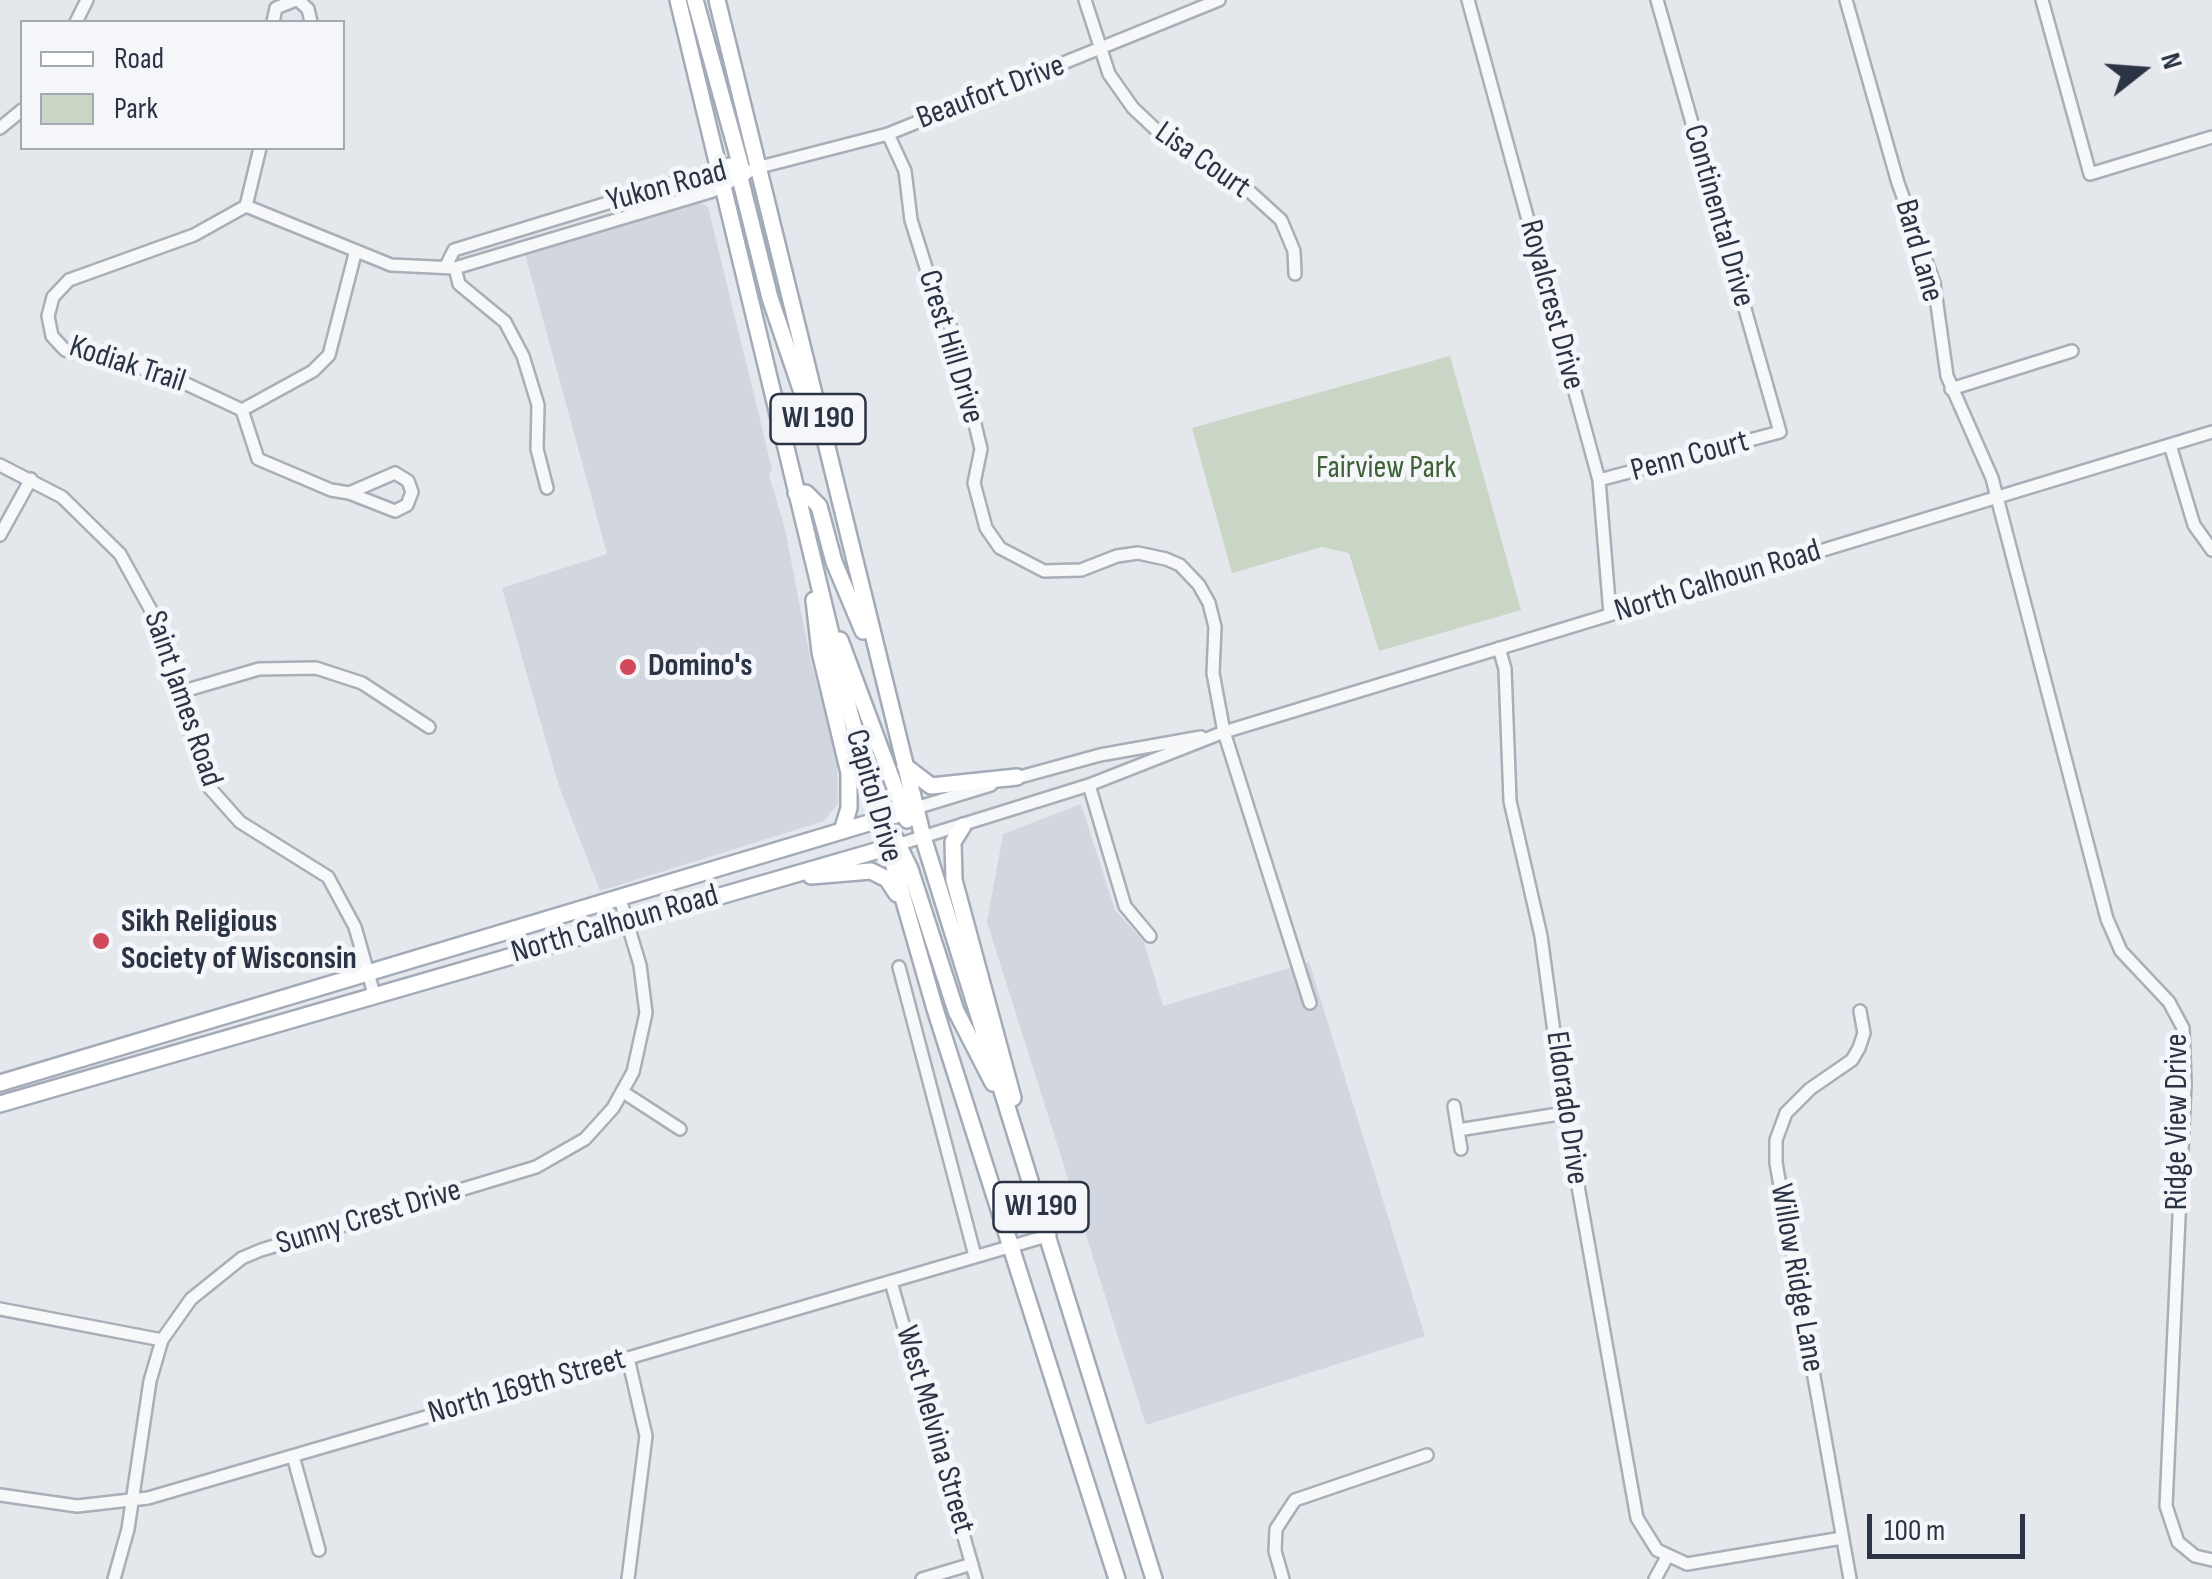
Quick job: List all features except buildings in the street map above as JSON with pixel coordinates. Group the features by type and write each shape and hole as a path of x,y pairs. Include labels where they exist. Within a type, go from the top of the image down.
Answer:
{"main road":[{"name":"Capitol Drive","path":"678,0 738,170 770,298 828,461 904,765 908,810"},
{"path":"695,0 738,170"},
{"name":"Capitol Drive","path":"717,0 738,170 722,188 820,592 880,819"},
{"path":"796,493 806,494 819,506 847,598 878,662"},
{"path":"810,551 820,652 849,772 849,808 842,831"},
{"path":"820,592 908,810 923,838"},
{"path":"904,765 931,786 1017,777"},
{"name":"North Calhoun Road","path":"0,1083 908,810"},
{"path":"880,819 894,846 956,1011 1005,1104"},
{"path":"963,826 954,842 954,880 993,1016 1033,1180"},
{"name":"Capitol Drive","path":"923,838 1005,1104 1033,1180 1154,1579"},
{"name":"Capitol Drive","path":"894,846 904,904 1117,1579"},
{"name":"North Calhoun Road","path":"0,1104 894,846"},
{"path":"762,882 872,870 887,879 904,904"}],"street":[{"path":"273,20 276,8 297,0 308,8 311,20"},
{"name":"Lisa Court","path":"1085,0 1109,74 1147,124 1248,190 1281,220 1294,251 1295,274"},
{"name":"Beaufort Drive","path":"738,170 888,134 1218,0"},
{"name":"Royalcrest Drive","path":"1468,0 1599,480 1610,614"},
{"name":"Continental Drive","path":"1658,0 1780,432"},
{"name":"Bard Lane","path":"1846,0 1898,183 1934,282 1942,358 1951,389 1991,474 1996,498"},
{"path":"2042,0 2090,174 2212,136"},
{"path":"0,128 20,112"},
{"name":"Crest Hill Drive","path":"888,134 904,171 911,220 928,274 953,333 981,449 974,483 986,528 1000,548 1044,572 1082,570 1116,556 1138,553 1180,565 1199,585 1215,627 1213,673 1224,732 1310,1003"},
{"path":"246,206 260,150"},
{"name":"Yukon Road","path":"451,266 454,250 738,170"},
{"name":"Yukon Road","path":"246,206 356,254 411,269 451,266 722,188"},
{"name":"Kodiak Trail","path":"242,410 165,374 76,355 57,344 49,326 53,297 69,280 194,235 246,206"},
{"path":"349,492 395,473 408,480 412,492 407,505 395,511 349,492 331,490 258,458 242,410 323,363 356,254"},
{"path":"451,266 458,284 504,322 523,356 538,406 538,450 547,488"},
{"path":"1951,389 2072,351"},
{"name":"Penn Court","path":"1599,480 1780,432"},
{"name":"North Calhoun Road","path":"894,846 1088,786 1224,732 2212,432"},
{"path":"2170,444 2194,524 2212,550"},
{"name":"Saint James Road","path":"0,465 75,507 128,566 153,614 200,770 217,800 240,822 328,877 347,908 374,994"},
{"path":"0,535 31,479"},
{"name":"Ridge View Drive","path":"1996,498 2107,919 2121,952 2177,1015 2185,1040 2166,1482 2170,1526 2178,1542 2194,1556 2212,1560"},
{"name":"Eldorado Drive","path":"1499,648 1505,669 1510,800 1541,936 1565,1113 1634,1504 1642,1531 1666,1557"},
{"path":"177,693 273,667 316,668 362,683 429,727"},
{"name":"North Calhoun Road","path":"908,810 1017,777 1224,732"},
{"path":"1088,786 1126,906 1150,936"},
{"name":"Sunny Crest Drive","path":"114,1579 132,1501 150,1381 162,1340 192,1299 242,1258 536,1166 585,1139 624,1092 645,1032 646,1013 642,978 620,899"},
{"path":"899,966 975,1256"},
{"name":"Willow Ridge Lane","path":"1850,1579 1779,1184 1776,1140 1786,1114 1798,1099 1852,1060 1864,1033 1860,1011"},
{"path":"624,1092 680,1129"},
{"path":"1454,1106 1461,1149"},
{"path":"1458,1130 1565,1113"},
{"name":"North 169th Street","path":"0,1495 77,1506 132,1501 1050,1235"},
{"name":"West Melvina Street","path":"891,1282 976,1579"},
{"path":"0,1309 162,1340"},
{"path":"628,1358 646,1436 628,1579"},
{"path":"292,1456 319,1550"},
{"path":"1283,1579 1275,1551 1276,1530 1296,1500 1426,1456"},
{"path":"1656,1579 1666,1557 1687,1564 1710,1562 1842,1538"},
{"path":"922,1579 972,1564"}],"shaded area":[{"path":"698,202 708,207 772,469 769,475 785,529 809,653 837,761 838,804 824,821 600,891 559,786 502,588 607,554 525,254"},
{"path":"1081,804 1115,910 1144,942 1163,1006 1309,962 1425,1336 1146,1425 987,922 1003,834"}],"green space":[{"name":"Fairview Park","path":"1450,356 1521,610 1379,651 1349,553 1322,547 1232,573 1192,428"}],"place":[{"name":"Domino's","path":"628,667"},
{"name":"Sikh Religious Society of Wisconsin","path":"101,941"}]}
